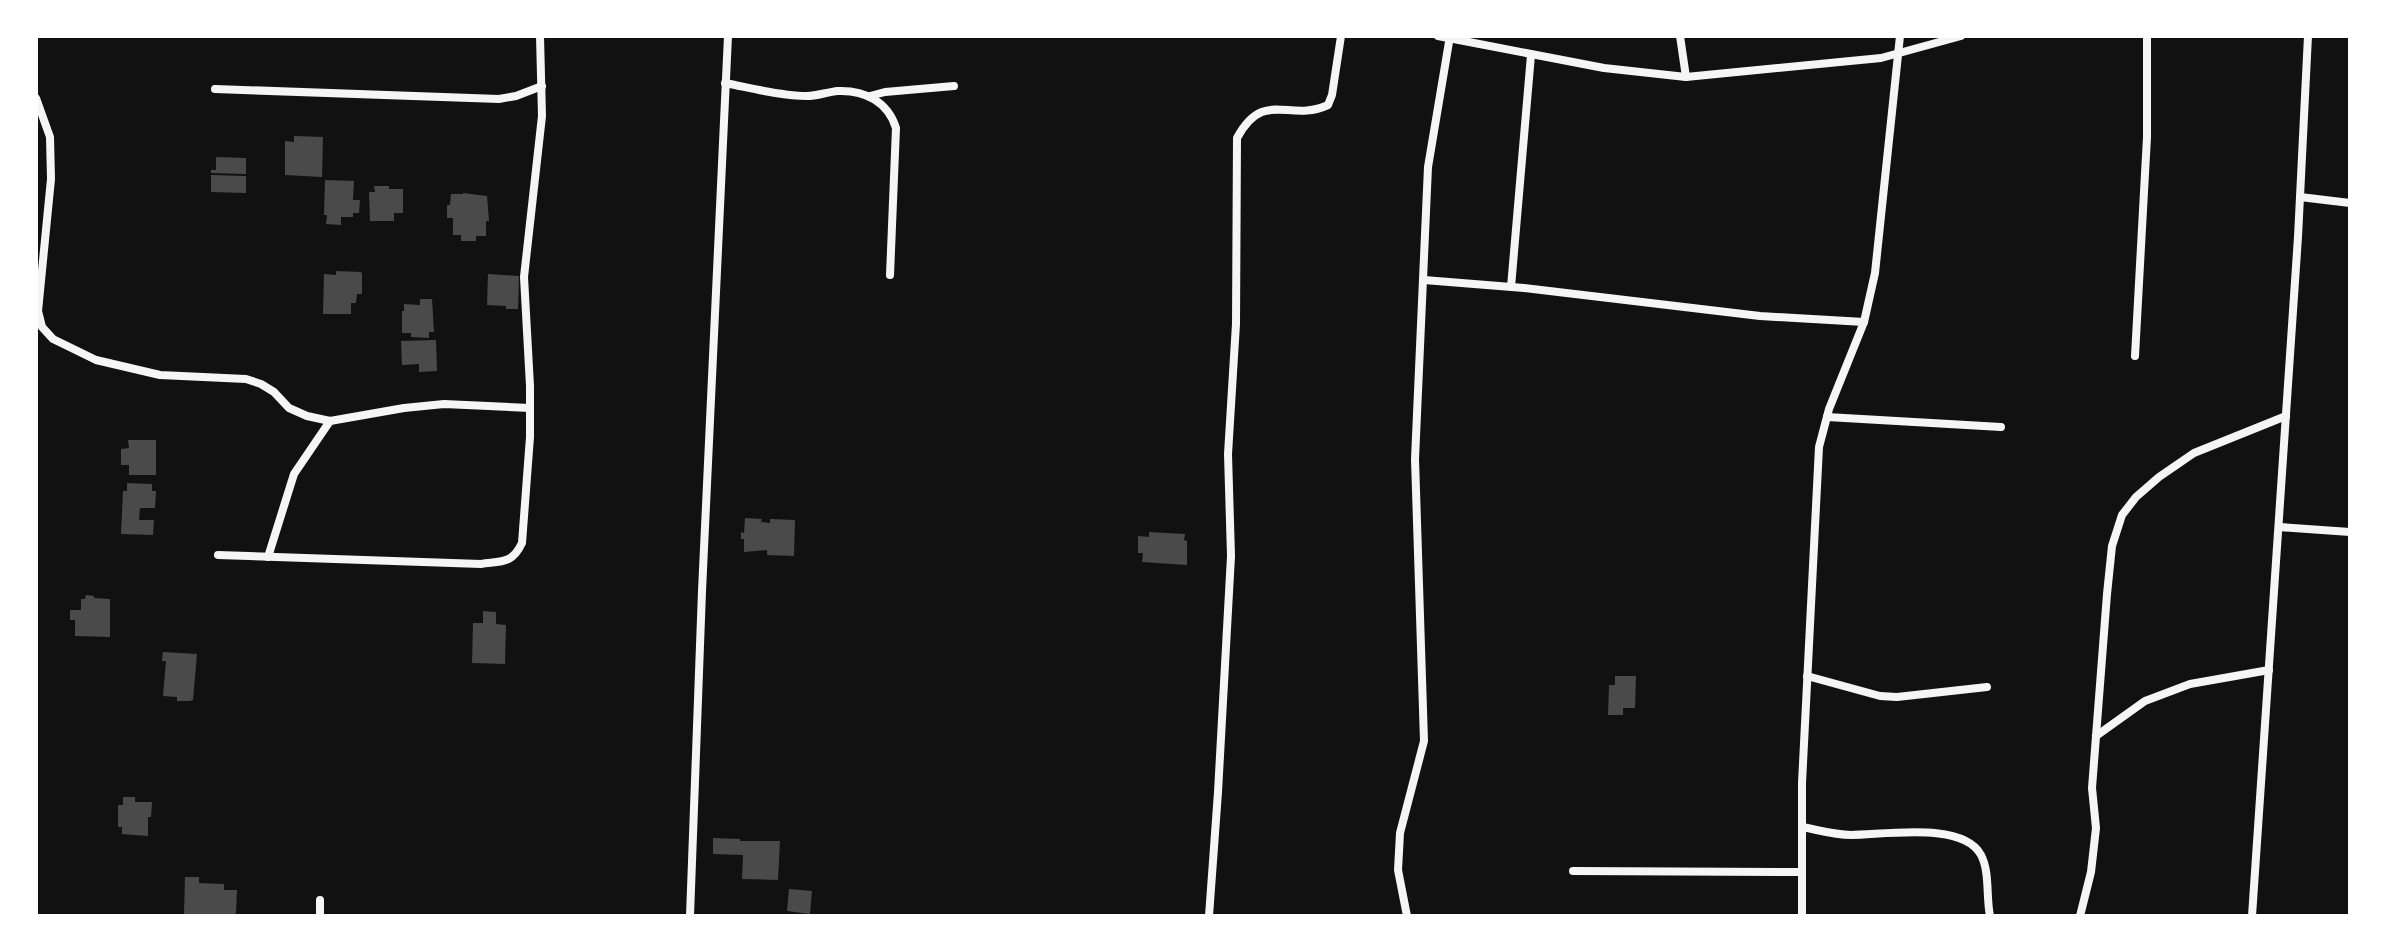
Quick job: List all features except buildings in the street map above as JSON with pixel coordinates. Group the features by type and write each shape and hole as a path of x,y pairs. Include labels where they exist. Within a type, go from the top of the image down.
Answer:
{"street":[{"path":"218,555 481,564 509,560 517,553 522,543 530,408 524,277 542,116 540,36"},
{"path":"690,916 728,36"},
{"path":"1209,916 1231,556 1228,454 1236,324 1237,138 1246,122 1258,112 1272,109 1317,110 1328,105 1341,36"},
{"path":"1438,36 1604,68 1686,77 1881,58 1961,36"},
{"path":"1680,36 1686,77"},
{"path":"1802,916 1802,783 1819,447 1827,417 1864,322 1875,273 1900,36"},
{"path":"2135,356 2147,137 2147,36"},
{"path":"2252,916 2308,36"},
{"path":"1407,916 1398,870 1400,833 1424,741 1415,459 1428,167 1450,37"},
{"path":"1511,287 1531,55"},
{"path":"725,83 807,96 856,92 870,96 892,115 896,128 890,275"},
{"path":"215,89 499,99 542,86"},
{"path":"870,96 954,86"},
{"path":"36,98 50,137 51,179 38,311 42,327 53,339 96,360 160,375 246,379 274,392 289,408 330,421 444,404 530,408"},
{"path":"2300,197 2350,203"},
{"path":"1424,280 1760,316 1864,322"},
{"path":"2080,916 2091,872 2096,828 2092,788 2096,736 2112,546 2122,515 2136,497 2159,477 2194,453 2286,416"},
{"path":"1827,417 2001,427"},
{"path":"268,557 294,474 330,421"},
{"path":"2279,527 2350,532"},
{"path":"2096,736 2145,701 2226,676 2269,670"},
{"path":"1807,676 1880,696 1897,697 1987,687"},
{"path":"1802,827 1849,835 1934,833 1962,841 1980,853 1990,916"},
{"path":"1573,871 1800,872"},
{"path":"320,900 320,916"}]}
